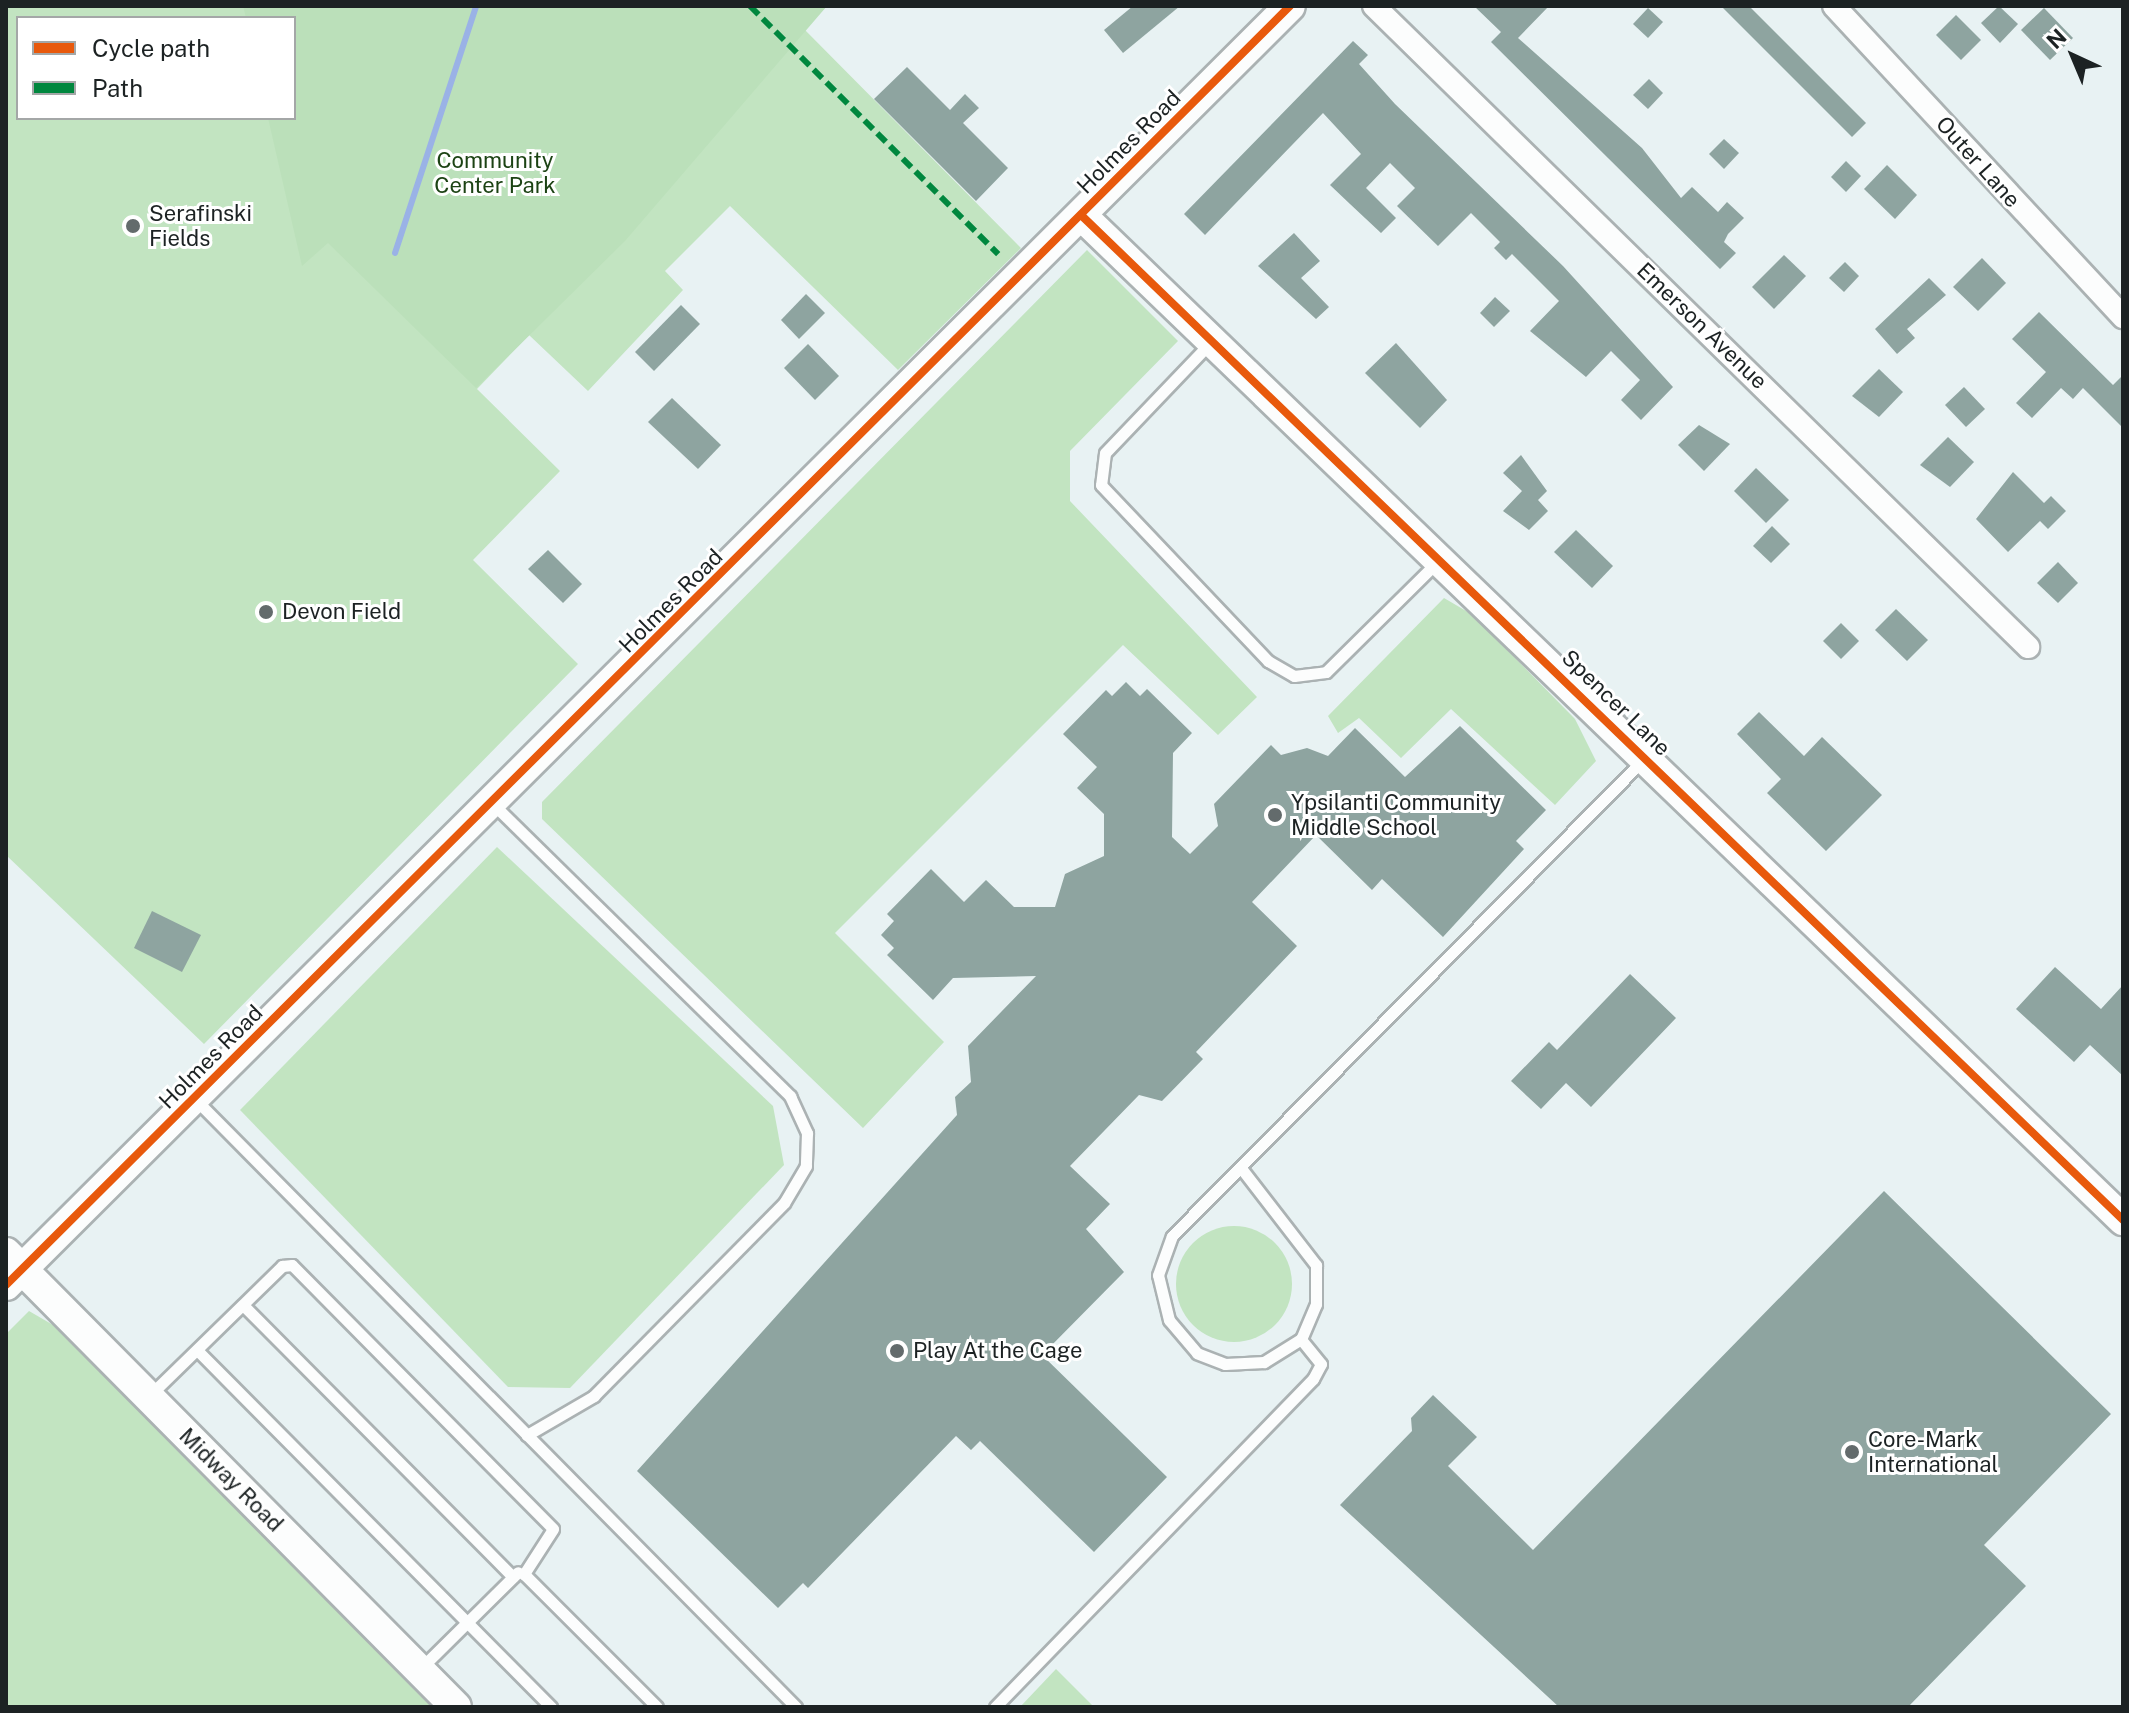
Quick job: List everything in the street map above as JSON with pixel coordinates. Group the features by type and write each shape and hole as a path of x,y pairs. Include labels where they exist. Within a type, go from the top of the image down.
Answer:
{"street":[{"name":"Holmes Road","path":"11,1269 195,1099 1290,6"},
{"name":"Emerson Avenue","path":"1374,6 2028,647"},
{"name":"Outer Lane","path":"1834,6 2123,317"},
{"name":"Spencer Lane","path":"1081,215 1441,557 2123,1220"},
{"name":"Midway Road","path":"11,1269 148,1396 456,1707"}],"lane":[{"path":"1213,340 1105,453 1101,485 1268,661 1294,676 1326,672 1441,557"},
{"path":"1241,1168 1316,1265 1316,1304 1301,1339 1264,1362 1225,1364 1197,1353 1169,1320 1158,1275 1172,1236 1646,757"},
{"path":"493,804 790,1096 807,1133 806,1166 784,1203 594,1396 527,1435"},
{"path":"195,1099 796,1707"},
{"path":"148,1396 243,1305 292,1265 553,1529 524,1566 419,1670"},
{"path":"243,1305 513,1577"},
{"path":"995,1707 1313,1379 1321,1364 1301,1339"},
{"path":"197,1350 551,1707"},
{"path":"524,1566 657,1707"}],"green space":[{"name":"Community Center Park","path":"6,6 827,6 804,29 1021,248 898,370 730,206 665,271 683,290 588,391 529,335 477,389 560,471 473,560 578,664 204,1044 6,855"},
{"name":"Community Center Park","path":"243,6 827,6 625,241 476,388 328,243 302,266 268,120 296,120 296,16 246,16"},
{"path":"1087,250 1178,341 1070,451 1070,501 1257,697 1218,735 1123,645 835,933 944,1042 863,1128 542,819 542,802"},
{"path":"1444,598 1473,615 1575,719 1596,761 1555,805 1451,709 1401,758 1359,718 1338,733 1328,716"},
{"path":"497,847 773,1106 784,1165 570,1388 508,1387 240,1110"},
{"path":"1234,1226 1256,1230 1275,1243 1288,1262 1292,1284 1288,1306 1275,1325 1256,1338 1234,1342 1212,1338 1193,1325 1180,1306 1176,1284 1180,1262 1193,1243 1212,1230"},
{"path":"29,1311 72,1336 437,1707 6,1707 6,1334"},
{"path":"1056,1669 1094,1707 1020,1707"}],"building":[{"path":"1133,6 1180,6 1123,53 1104,30"},
{"path":"1474,6 1549,6 1518,38 1642,148 1681,198 1692,187 1718,212 1727,202 1744,218 1724,242 1736,253 1720,269 1491,42 1501,32"},
{"path":"1721,6 1749,6 1866,123 1852,137"},
{"path":"1999,6 2018,24 2000,43 1981,23"},
{"path":"1648,8 1663,22 1648,38 1633,24"},
{"path":"2044,8 2073,38 2050,60 2021,30"},
{"path":"1956,15 1981,40 1961,60 1936,35"},
{"path":"1353,41 1368,55 1359,64 1395,104 1563,266 1673,387 1641,420 1621,400 1640,380 1611,351 1586,377 1530,331 1559,301 1512,254 1506,260 1494,248 1500,242 1471,213 1438,246 1397,206 1415,188 1390,163 1366,188 1396,218 1381,233 1330,185 1361,154 1323,113 1205,235 1184,214"},
{"path":"907,67 950,110 965,94 979,108 963,123 1008,168 976,201 874,99"},
{"path":"1649,79 1663,93 1648,109 1633,95"},
{"path":"1724,139 1739,153 1724,169 1709,154"},
{"path":"1846,161 1861,176 1846,192 1831,177"},
{"path":"1887,165 1917,195 1895,219 1864,189"},
{"path":"1294,233 1320,261 1301,278 1329,307 1316,319 1258,266"},
{"path":"1784,255 1806,276 1774,309 1752,287"},
{"path":"1982,258 2006,283 1978,311 1953,287"},
{"path":"1845,262 1859,276 1844,292 1829,278"},
{"path":"1929,278 1946,295 1907,329 1915,338 1897,354 1875,329"},
{"path":"806,294 825,313 799,339 781,320"},
{"path":"1495,297 1510,311 1494,327 1480,313"},
{"path":"681,305 700,324 654,371 635,352"},
{"path":"2039,312 2113,385 2123,375 2123,428 2083,388 2073,399 2061,388 2032,418 2016,403 2046,372 2012,339"},
{"path":"1396,343 1447,400 1420,428 1365,373"},
{"path":"808,344 839,376 815,400 784,368"},
{"path":"1879,369 1903,392 1879,417 1852,396"},
{"path":"1964,387 1985,409 1966,427 1945,405"},
{"path":"672,398 721,445 698,469 648,422"},
{"path":"1699,425 1730,444 1704,471 1678,445"},
{"path":"1948,437 1974,462 1950,487 1920,465"},
{"path":"1521,455 1547,491 1538,500 1548,511 1529,530 1503,511 1522,491 1503,473"},
{"path":"1756,468 1789,500 1766,523 1734,491"},
{"path":"2013,472 2044,503 2051,496 2066,511 2048,529 2040,521 2008,552 1976,519"},
{"path":"1772,526 1790,544 1771,563 1753,546"},
{"path":"1576,530 1613,566 1592,588 1554,552"},
{"path":"548,550 582,584 563,603 528,569"},
{"path":"2058,562 2078,583 2058,603 2037,583"},
{"path":"1896,609 1928,640 1907,661 1875,630"},
{"path":"1841,623 1859,641 1841,659 1823,641"},
{"path":"1126,682 1140,696 1147,689 1192,733 1173,753 1172,837 1190,854 1218,826 1214,804 1271,745 1281,755 1307,748 1328,756 1355,728 1405,777 1460,726 1546,810 1516,841 1524,849 1443,937 1382,879 1372,890 1316,835 1252,902 1297,946 1196,1052 1203,1059 1162,1101 1139,1095 1070,1166 1110,1204 1086,1229 1124,1272 1042,1355 1167,1477 1094,1552 980,1441 971,1450 956,1436 808,1588 803,1583 778,1608 637,1471 957,1115 955,1097 971,1082 968,1046 1036,976 953,978 933,1000 887,955 894,948 881,935 894,921 887,914 931,869 964,902 986,880 1014,907 1055,907 1065,874 1104,856 1104,814 1077,788 1097,767 1063,734 1106,690 1112,696"},
{"path":"1759,712 1804,756 1822,737 1882,795 1826,851 1767,793 1781,779 1737,734"},
{"path":"152,911 201,935 182,972 134,948"},
{"path":"2055,967 2101,1009 2123,985 2123,1076 2090,1045 2074,1062 2016,1009"},
{"path":"1630,974 1676,1018 1591,1107 1566,1083 1541,1109 1511,1081 1549,1042 1557,1050"},
{"name":"Core-Mark International","path":"1884,1191 2111,1414 1984,1545 2026,1586 1908,1707 1559,1707 1340,1505 1412,1431 1411,1418 1433,1395 1477,1437 1448,1466 1533,1550"}],"waterway":[{"path":"395,253 476,6"}],"marked path":[{"path":"750,6 998,254"}],"cycle path":[{"path":"6,1285 1290,6"},
{"path":"1081,215 2123,1220"}],"place":[{"name":"Serafinski Fields","path":"133,226"},
{"name":"Devon Field","path":"266,612"},
{"name":"Ypsilanti Community Middle School","path":"1275,815"},
{"name":"Play At the Cage","path":"897,1351"},
{"name":"Core-Mark International","path":"1852,1452"}]}
